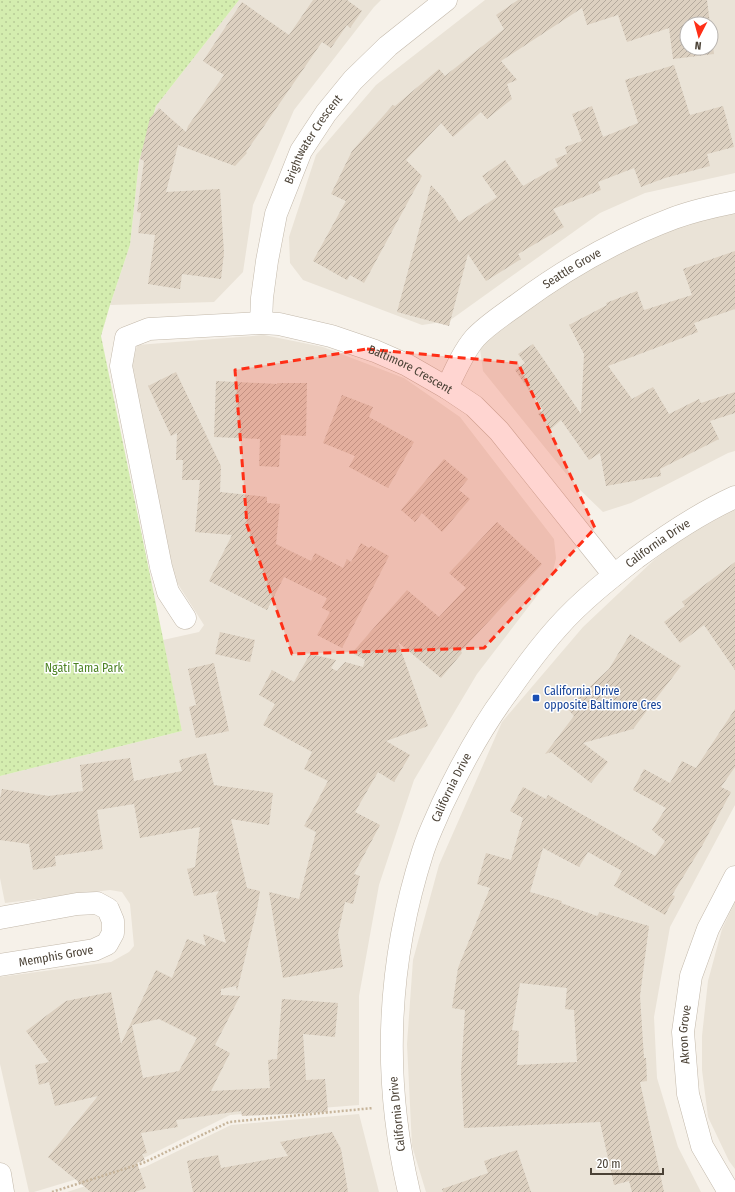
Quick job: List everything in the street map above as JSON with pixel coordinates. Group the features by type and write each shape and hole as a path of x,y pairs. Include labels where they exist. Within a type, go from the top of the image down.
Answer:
{"street":[{"name":"Brightwater Crescent","path":"260,323 267,261 276,214 301,151 326,113 354,80 388,46 446,0"},
{"name":"Seattle Grove","path":"447,388 465,353 475,338 491,324 543,285 595,254 635,234 674,218 735,202"},
{"name":"Baltimore Crescent","path":"185,618 168,592 161,567 120,366 126,338 149,329 260,323 280,324 332,336 376,351 407,366 447,388 474,406 499,431 614,574"},
{"name":"California Drive","path":"409,1192 401,1160 391,1056 394,984 407,912 426,843 458,771 488,719 530,661 559,626 584,601 614,574 665,537 719,504 735,497"},
{"name":"Akron Grove","path":"729,1192 702,1146 688,1094 683,1032 691,976 708,929 735,877"},
{"name":"Memphis Grove","path":"0,918 77,904 97,903 108,909 113,921 112,933 107,944 94,950 0,965"},
{"path":"0,1174 3,1192"}],"path":[{"path":"52,1192 143,1163 229,1122 395,1106"}],"highlighted area":[{"path":"367,349 518,363 595,528 484,648 292,654 247,525 235,370"}],"shaded area":[{"path":"239,0 381,0 294,110 253,205 243,272 214,302 110,305 130,245 139,161 156,106"},
{"path":"485,0 735,0 735,173 645,193 600,213 449,321 422,325 303,280 290,263 289,237 316,155 376,85"},
{"path":"735,210 735,451 728,453 631,503 603,512 576,486 483,371 480,349 488,340 598,258 655,229"},
{"path":"264,335 323,347 404,378 460,417 554,539 556,558 552,576 477,674 414,780 379,885 359,996 359,1105 230,1115 140,1160 34,1192 29,1192 0,1064 0,977 111,962 129,952 134,946 130,904 122,892 110,890 5,903 0,878 0,776 182,731 163,640 199,632 204,625 174,578 132,365 137,345"},
{"path":"735,507 735,805 670,927 654,1017 657,1078 678,1147 701,1192 426,1192 412,1146 407,1044 413,960 439,865 502,722 583,627 655,559 712,516"},
{"path":"735,902 735,1169 729,1161 708,1117 702,1070 702,1036 708,981 722,929"},
{"path":"359,1114 379,1192 67,1192 145,1167 231,1125"}],"green space":[{"name":"Ngāti Tama Park","path":"0,0 239,0 156,106 139,161 130,245 101,336 182,731 0,776"}],"building":[{"path":"313,0 347,0 362,11 350,28 347,25 331,48 322,42 246,152 247,153 235,166 178,145 166,192 220,189 224,253 221,279 182,274 180,289 148,284 155,235 138,233 141,213 137,212 144,161 140,159 150,118 159,108 186,132 188,126 224,75 203,61 242,2 289,35"},
{"path":"518,0 707,0 709,16 679,16 679,56 698,56 673,59 669,28 627,42 618,15 587,25 582,8 501,61 517,80 507,84 512,99 487,119 481,112 453,137 441,123 406,160 422,176 364,283 350,275 347,280 313,261 346,201 331,194 352,151 393,105 395,106 439,69 445,76 504,29 496,15"},
{"path":"674,65 690,115 723,106 734,147 707,154 710,166 665,178 641,187 634,168 598,182 601,190 553,209 564,227 518,254 521,259 486,281 468,254 449,326 397,312 431,185 444,199 459,222 497,197 482,176 505,160 523,186 558,166 555,159 567,154 565,147 582,141 572,114 592,106 603,137 638,123 625,80"},
{"path":"735,251 735,309 694,323 698,332 608,366 632,399 653,387 669,414 699,399 701,403 735,392 735,413 710,421 719,439 660,469 661,476 606,486 600,453 589,460 561,420 551,429 538,414 543,410 515,370 525,363 518,354 533,344 581,414 584,354 569,325 607,305 606,303 637,291 644,310 692,295 683,269"},
{"path":"176,372 221,466 220,492 267,497 267,503 280,504 276,544 311,561 315,553 343,568 347,559 351,562 361,543 369,548 371,546 389,556 342,648 317,635 330,612 322,608 327,598 284,577 267,610 209,581 232,535 195,532 200,480 182,480 183,460 176,460 177,433 171,436 148,386"},
{"path":"216,381 277,384 307,383 306,436 281,435 279,467 259,466 260,439 214,437"},
{"path":"342,395 373,407 369,417 414,442 388,488 349,467 355,456 323,443"},
{"path":"444,459 468,479 459,490 470,499 442,532 422,513 415,522 401,510"},
{"path":"497,522 542,564 461,651 462,653 441,678 398,642 428,726 386,741 410,755 394,782 378,772 355,812 380,825 354,874 360,876 353,904 345,902 338,934 343,967 283,978 269,892 299,899 316,832 304,826 328,781 304,769 312,752 263,725 275,704 259,695 272,670 294,682 310,654 336,660 331,668 337,671 345,662 363,667 365,660 352,653 407,590 439,617 466,588 449,573"},
{"path":"735,562 735,670 704,625 680,643 664,622 685,606 682,602"},
{"path":"220,632 255,640 250,662 215,654"},
{"path":"630,634 681,666 633,729 583,743 608,762 591,783 551,752 545,754 574,716 567,708 609,669"},
{"path":"214,663 229,731 196,738 189,707 196,705 188,669"},
{"path":"735,709 735,767 721,787 731,792 702,846 672,895 675,896 665,915 614,886 622,871 588,852 579,867 543,848 530,892 562,901 561,903 597,916 600,912 649,926 640,996 647,1081 640,1082 664,1192 632,1192 629,1181 614,1185 600,1122 464,1128 461,1072 465,1010 452,1008 458,968 490,888 477,884 486,853 511,860 523,818 510,811 523,787 546,799 548,795 655,856 665,841 652,830 666,808 633,790 644,769 670,783 682,761 696,768","holes":["520,983 567,988 565,1009 574,1010 577,1062 517,1065 519,1031 512,1030"]},
{"path":"206,753 214,785 273,793 269,825 231,819 247,888 260,891 237,991 236,986 221,989 221,995 240,996 215,1045 230,1053 211,1091 270,1088 268,1060 277,1059 282,999 338,1003 335,1037 303,1034 306,1080 325,1079 328,1112 242,1116 241,1111 176,1120 178,1127 141,1133 147,1153 142,1154 145,1160 137,1163 146,1188 135,1192 91,1192 48,1157 98,1096 55,1106 49,1082 39,1085 35,1065 49,1062 26,1031 66,1001 111,992 121,1044 156,970 172,978 187,939 206,946 203,934 226,943 216,896 219,891 194,896 187,869 195,867 200,827 140,838 134,804 97,810 103,849 55,856 56,866 33,870 29,844 0,840 0,799 2,789 49,796 83,791 80,765 130,758 134,781 182,771 179,760","holes":["159,1019 197,1038 179,1071 143,1078 132,1025"]},
{"path":"332,1132 341,1149 348,1192 193,1192 187,1161 218,1155 221,1168 288,1156 280,1142"},
{"path":"517,1150 531,1192 443,1192 442,1189 488,1173 484,1161"}],"place":[{"name":"California Drive opposite Baltimore Cres","path":"536,698"}]}
